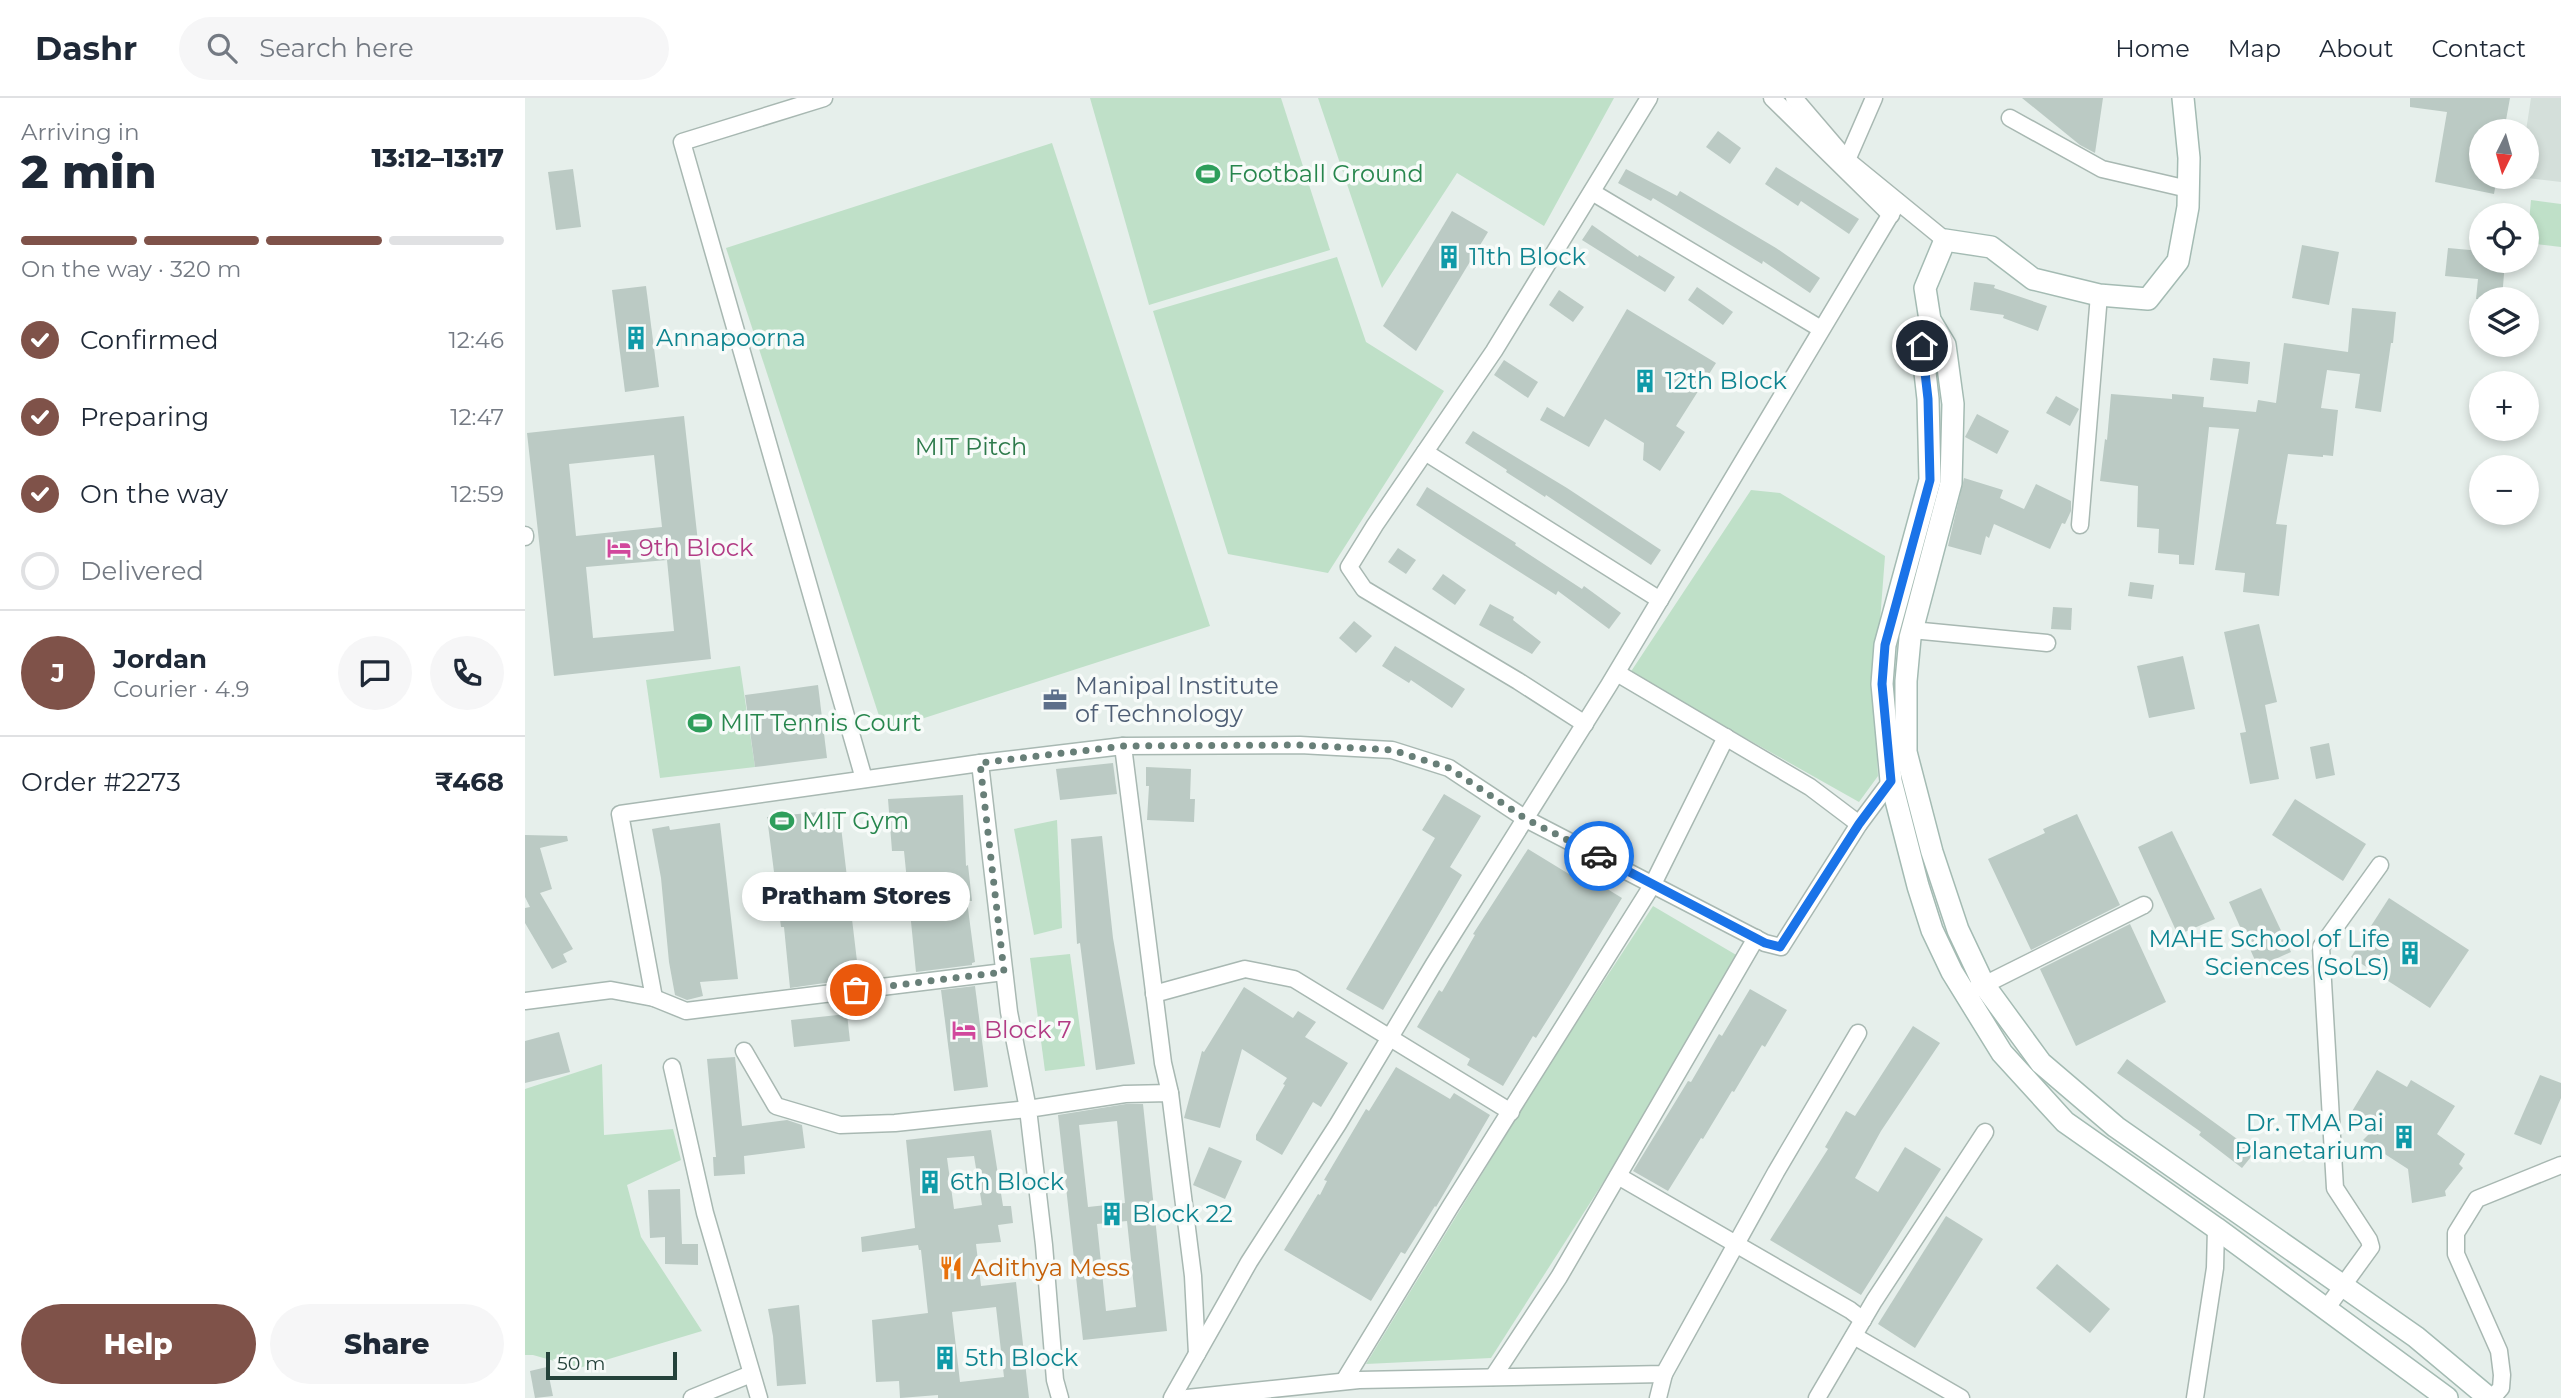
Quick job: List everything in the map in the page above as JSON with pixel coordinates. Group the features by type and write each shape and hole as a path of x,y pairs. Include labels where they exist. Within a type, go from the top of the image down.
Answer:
{"main road":[{"path":"2180,101 2189,158 2188,207 2178,261 2148,299 2099,295 2033,279 1991,247 1945,240 1925,288 1930,320 1945,345 1953,404 1951,483 1912,630 1906,681 1906,752 1932,852 1975,990 2002,1053 2065,1122 2216,1228 2447,1398"},
{"path":"1930,320 1922,346 1928,399 1930,480 1885,645 1882,684 1891,781 1932,929 1952,972 1975,990 2042,1063 2116,1128 2416,1337 2491,1398"}],"street":[{"path":"824,98 682,142 864,779"},
{"path":"1585,724 1364,589 1349,567 1494,351 1649,98"},
{"path":"1772,98 1895,208 1945,240"},
{"path":"1794,98 1847,160 1895,208"},
{"path":"1847,160 1874,98"},
{"path":"2010,118 2102,169 2188,189"},
{"path":"1592,192 1821,329"},
{"path":"1172,1398 1249,1262 1338,1124 1617,673 1895,208"},
{"path":"2080,525 2099,295"},
{"path":"1425,452 1660,600"},
{"path":"1912,630 2047,643"},
{"path":"1617,673 1810,787 1859,824"},
{"path":"1344,1381 1653,884 1726,737"},
{"path":"654,998 620,814 980,763 1123,746 1300,745 1392,750 1449,768 1526,819 1756,938 1780,947 1859,824 1891,781"},
{"path":"1123,746 1193,1276 1197,1354"},
{"path":"980,763 1009,1012 1028,1109 1044,1245 1055,1380 1061,1398"},
{"path":"2326,1309 2371,1247 2336,1188 2321,947 2380,865"},
{"path":"1975,990 2144,905"},
{"path":"1493,1377 1559,1277 1756,938"},
{"path":"1154,994 1245,969 1294,979 1511,1112"},
{"path":"525,1001 611,990 654,998 687,1010 1004,972"},
{"path":"1658,1398 1664,1374 1858,1033"},
{"path":"744,1051 776,1106 840,1125 895,1124 1028,1109 1125,1094 1170,1093"},
{"path":"672,1067 705,1213 759,1398"},
{"path":"1817,1398 1863,1320 1985,1132"},
{"path":"2491,1398 2501,1388 2499,1351 2456,1254 2456,1233 2477,1199 2561,1165"},
{"path":"1618,1176 1863,1320"},
{"path":"2195,1398 2215,1268 2216,1228"},
{"path":"1854,1336 1961,1398"},
{"path":"692,1398 751,1374"},
{"path":"1187,1398 1344,1381 1664,1374"}],"shaded area":[{"path":"2531,98 2561,98 2561,182 2539,179 2539,119 2528,119"}],"green space":[{"name":"Football Ground","path":"1090,98 1281,98 1330,250 1149,305"},
{"path":"1318,98 1614,98 1544,226 1457,173 1382,288"},
{"name":"MIT Pitch","path":"1052,143 1210,626 884,731 726,248"},
{"path":"2531,200 2561,204 2561,247 2539,244 2539,203 2531,203"},
{"path":"1337,257 1366,342 1444,391 1328,573 1228,554 1153,311"},
{"path":"1751,490 1780,493 1885,556 1874,699 1878,776 1859,802 1630,673"},
{"name":"MIT Tennis Court","path":"740,666 755,767 660,778 646,680"},
{"path":"1057,820 1062,928 1034,935 1014,829"},
{"path":"1653,906 1738,956 1636,1131 1491,1358 1366,1364 1543,1074"},
{"path":"1070,954 1085,1066 1045,1071 1030,958"},
{"path":"602,1064 604,1135 673,1129 681,1160 627,1185 641,1237 702,1331 579,1368 525,1355 525,1089"}],"building":[{"path":"2022,98 2103,98 2095,153 2080,145"},
{"path":"2410,98 2510,98 2506,119 2469,119 2469,189 2435,182 2447,112 2410,107"},
{"path":"1718,131 1741,148 1730,164 1706,147"},
{"path":"1776,167 1859,219 1849,234 1801,201 1798,206 1765,184"},
{"path":"573,169 581,227 556,230 548,172"},
{"path":"1626,169 1677,196 1680,191 1776,248 1820,278 1810,293 1763,261 1762,264 1653,198 1651,201 1618,183"},
{"path":"2469,189 2495,189 2494,194"},
{"name":"11th Block","path":"1452,211 1488,232 1416,351 1383,326"},
{"path":"1592,225 1638,257 1639,255 1675,277 1665,292 1582,240"},
{"path":"2302,245 2339,252 2329,305 2292,298"},
{"path":"2448,248 2469,250 2469,273 2504,273 2503,287 2477,287 2478,279 2445,276"},
{"path":"1974,282 1995,285 1994,288 2047,306 2038,331 2003,318 2004,315 1970,310"},
{"name":"Annapoorna","path":"646,286 659,387 625,392 612,290"},
{"path":"1697,287 1733,312 1723,325 1688,300"},
{"path":"1559,290 1584,307 1573,322 1549,305"},
{"path":"2352,308 2396,312 2381,412 2355,408 2360,374 2327,370 2321,408 2338,410 2333,456 2288,454 2276,524 2287,525 2279,596 2243,592 2245,573 2215,570 2239,429 2209,427 2194,565 2179,564 2179,555 2158,553 2159,529 2137,527 2138,486 2100,481 2111,394 2172,399 2172,394 2204,397 2203,407 2256,412 2258,400 2276,403 2284,343 2348,352"},
{"name":"12th Block","path":"1627,309 1716,363 1676,426 1685,432 1660,471 1643,460 1644,443 1605,419 1589,447 1540,420 1547,407 1564,417"},
{"path":"2213,358 2250,362 2248,384 2210,380"},
{"path":"1504,360 1538,382 1528,398 1494,375"},
{"path":"2056,396 2079,409 2070,426 2046,413"},
{"path":"1977,414 2009,431 1997,454 1965,437"},
{"name":"9th Block","path":"684,416 711,659 554,676 527,433","holes":["654,455 662,527 576,536 569,464","667,560 674,631 593,638 586,567"]},
{"path":"1473,431 1567,488 1661,550 1651,565 1465,443"},
{"path":"1964,478 2003,490 2000,498 2024,509 2036,484 2071,501 2071,511 2050,549 1994,524 1989,538 1986,536 1981,555 1948,546"},
{"path":"1427,487 1516,543 1515,545 1582,589 1584,586 1621,613 1609,629 1558,591 1556,595 1463,536 1416,505"},
{"path":"1398,548 1416,560 1406,574 1388,562"},
{"path":"1443,574 1466,590 1455,605 1432,589"},
{"path":"2130,582 2154,585 2152,599 2128,596"},
{"path":"1490,604 1514,617 1513,620 1541,642 1532,654 1479,625"},
{"path":"2053,607 2072,608 2071,630 2051,629"},
{"path":"1354,621 1372,636 1356,653 1339,638"},
{"path":"2259,624 2277,702 2265,705 2279,779 2250,784 2240,733 2246,732 2224,632"},
{"path":"1395,646 1465,689 1452,708 1411,680 1409,683 1382,666"},
{"path":"2183,656 2195,709 2149,718 2137,666"},
{"path":"818,685 827,758 755,767 745,695"},
{"path":"2329,743 2335,775 2316,779 2310,747"},
{"path":"1113,763 1117,794 1060,800 1056,769"},
{"path":"1146,767 1191,769 1190,799 1195,799 1194,822 1147,820 1149,786 1146,786"},
{"path":"1444,794 1481,816 1450,867 1462,875 1383,1010 1346,989 1435,838 1422,830"},
{"path":"963,795 966,866 968,865 972,901 967,901 975,962 972,965 916,972 904,851 892,851 888,799"},
{"path":"2295,799 2366,844 2343,881 2272,835"},
{"path":"839,810 859,978 790,988 784,927 781,927 767,817"},
{"path":"2077,814 2120,905 2031,950 1988,859 2045,833 2043,829"},
{"path":"720,823 738,979 700,982 703,996 687,1000 675,995 661,878 652,829 669,826 670,830"},
{"path":"2172,831 2215,919 2178,935 2138,847"},
{"path":"525,835 567,836 568,841 540,848 552,889 540,893 573,949 563,954 567,962 552,969 525,923 525,908 530,907 525,897"},
{"path":"1102,836 1113,938 1135,1064 1096,1070 1080,943 1077,944 1071,839"},
{"path":"1528,849 1582,882 1586,876 1622,898 1536,1038 1533,1036 1503,1086 1467,1065 1470,1059 1417,1027 1439,990 1442,992 1475,935 1473,934"},
{"path":"2261,888 2291,952 2258,967 2229,902"},
{"name":"MAHE School of Life Sciences (SoLS)","path":"2389,898 2469,950 2430,1008 2351,957"},
{"path":"2130,924 2166,1002 2076,1046 2040,969"},
{"path":"975,986 988,1087 954,1091 941,990"},
{"path":"1244,987 1293,1018 1298,1011 1316,1022 1305,1037 1348,1063 1321,1107 1313,1102 1282,1155 1256,1140 1256,1135 1287,1078 1242,1049 1220,1128 1184,1118 1202,1051 1204,1052"},
{"path":"1750,989 1787,1010 1668,1191 1633,1171 1688,1081 1691,1082 1719,1034 1722,1036"},
{"path":"847,1014 850,1041 794,1047 791,1020"},
{"path":"1913,1026 1940,1043 1881,1131 1855,1178 1878,1192 1905,1147 1941,1169 1861,1295 1770,1240 1828,1149 1825,1147 1846,1111 1855,1116"},
{"path":"559,1032 570,1072 525,1083 525,1041"},
{"path":"735,1057 742,1126 787,1120 802,1125 805,1148 744,1156 745,1174 714,1176 713,1157 716,1157 707,1059"},
{"path":"2127,1059 2255,1152 2242,1168 2199,1135 2201,1132 2117,1073"},
{"path":"1396,1067 1450,1099 1454,1093 1490,1115 1436,1207 1405,1254 1401,1252 1371,1301 1284,1250 1318,1194 1320,1195 1327,1181 1324,1180 1366,1109 1369,1111"},
{"name":"Dr. TMA Pai Planetarium","path":"2377,1070 2407,1087 2411,1080 2455,1106 2437,1134 2465,1154 2459,1164 2463,1168 2445,1191 2446,1196 2412,1203 2408,1169 2363,1140 2371,1132 2348,1118"},
{"path":"2540,1075 2561,1083 2561,1098 2541,1145 2514,1134"},
{"name":"Block 22","path":"1126,1104 1143,1104 1167,1331 1083,1340 1058,1115","holes":["1117,1121 1125,1203 1088,1207 1079,1125","1127,1221 1136,1307 1106,1311 1097,1224"]},
{"path":"991,1130 1003,1206 1011,1206 1013,1223 998,1225 1001,1242 976,1244 981,1286 1016,1282 1029,1398 938,1398 938,1395 900,1398 899,1381 876,1382 872,1320 928,1313 921,1250 918,1245 862,1252 861,1237 915,1228 906,1140","holes":["974,1156 982,1205 954,1209 947,1158","996,1307 1004,1377 960,1382 952,1312"]},
{"path":"1209,1147 1242,1161 1225,1199 1193,1185"},
{"path":"680,1189 682,1244 698,1244 698,1265 665,1264 665,1237 650,1238 648,1190"},
{"path":"1946,1216 1983,1239 1915,1348 1878,1324"},
{"path":"2057,1264 2110,1309 2090,1333 2036,1288"},
{"path":"799,1305 806,1384 777,1386 768,1309"},
{"path":"547,1367 553,1396 535,1398 530,1371"}],"way so far":[{"path":"856,990 1004,972 980,763 1123,746 1300,745 1392,750 1449,768 1526,819 1599,856"}],"place":[{"name":"Football Ground","path":"1208,174"},
{"name":"11th Block","path":"1449,257"},
{"name":"Annapoorna","path":"636,338"},
{"name":"12th Block","path":"1645,381"},
{"name":"9th Block","path":"619,548"},
{"name":"Manipal Institute of Technology","path":"1055,700"},
{"name":"MIT Tennis Court","path":"700,723"},
{"name":"MIT Gym","path":"782,821"},
{"name":"MAHE School of Life Sciences (SoLS)","path":"2410,953"},
{"name":"Pratham Stores","path":"856,990"},
{"name":"Block 7","path":"964,1030"},
{"name":"Dr. TMA Pai Planetarium","path":"2404,1137"},
{"name":"6th Block","path":"930,1182"},
{"name":"Block 22","path":"1112,1214"},
{"name":"Adithya Mess","path":"951,1268"},
{"name":"5th Block","path":"945,1358"}],"route":[{"path":"1599,856 1765,943 1780,947 1859,824 1891,781 1882,684 1885,645 1930,480 1928,399 1922,346"}]}
